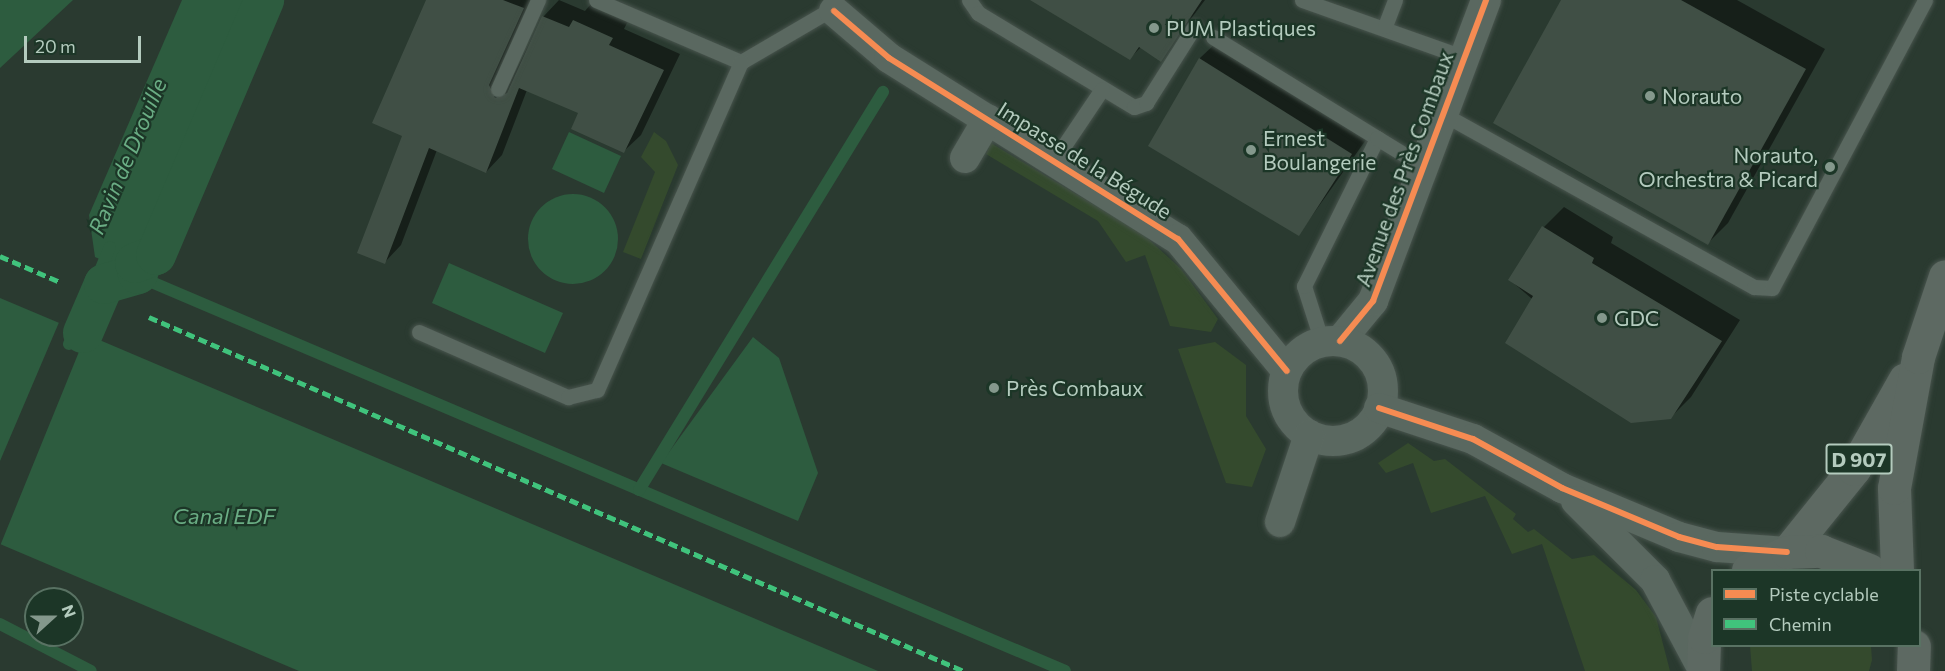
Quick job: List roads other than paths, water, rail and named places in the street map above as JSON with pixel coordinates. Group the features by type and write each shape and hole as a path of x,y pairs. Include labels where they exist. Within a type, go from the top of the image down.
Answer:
{"main road":[{"name":"D 907","path":"1897,569 1894,488 1918,357 1945,276"},
{"name":"D 907","path":"1787,552 1854,469 1918,357"},
{"path":"1750,569 1787,552 1821,551 1866,569"},
{"path":"1703,671 1704,637 1711,619"},
{"path":"1913,671 1914,647"}],"street":[{"name":"Avenue des Près Combaux","path":"1376,366 1373,301 1486,0"},
{"name":"Impasse de la Bégude","path":"838,5 889,58 1055,159 1178,239 1287,371"},
{"path":"965,158 988,119"},
{"name":"Avenue des Près Combaux","path":"1331,342 1373,301"},
{"path":"1331,342 1367,354 1376,366 1382,380 1379,408 1371,423 1350,437 1310,435 1288,412 1287,371 1307,348 1331,342"},
{"path":"1379,408 1473,440 1563,488 1702,545 1787,552"},
{"path":"1280,522 1310,435"},
{"path":"1563,488 1655,580 1703,671"}],"lane":[{"path":"498,89 538,0"},
{"path":"596,0 741,62"},
{"path":"969,0 978,13 1127,106 1146,103 1194,27"},
{"path":"1302,0 1385,26 1463,57"},
{"path":"1385,26 1395,0"},
{"path":"1443,114 1754,287 1772,288 1925,0"},
{"path":"419,332 568,397 597,390 741,62 838,5"},
{"path":"1212,37 1423,166"},
{"path":"1055,159 1102,89"},
{"path":"1331,342 1304,286 1377,138"}],"water":[{"path":"0,0 73,0 0,68"},
{"name":"Ravin de Drouille","path":"182,0 247,0 144,242 113,265 95,257 89,215"},
{"path":"569,132 621,156 604,193 552,169"},
{"path":"573,194 590,198 605,207 614,222 618,239 614,256 605,271 590,280 573,284 556,280 541,271 532,256 528,239 532,222 541,207 556,198"},
{"path":"449,263 563,313 545,353 432,303"},
{"name":"Canal EDF","path":"0,298 878,671 299,671 0,544"},
{"path":"753,337 779,358 818,473 798,521 661,463"}],"waterway":[{"path":"83,333 104,284 138,274 135,263 156,255 264,0"},
{"path":"639,490 883,92"},
{"name":"Ravin de Drouille","path":"69,344 110,247"},
{"path":"142,278 1065,671"},
{"path":"0,624 91,671"}],"place":[{"name":"PUM Plastiques","path":"1154,28"},
{"name":"Norauto","path":"1650,96"},
{"name":"Ernest Boulangerie","path":"1251,150"},
{"name":"Norauto, Orchestra & Picard","path":"1830,167"},
{"name":"GDC","path":"1602,318"},
{"name":"Près Combaux","path":"994,388"}]}
